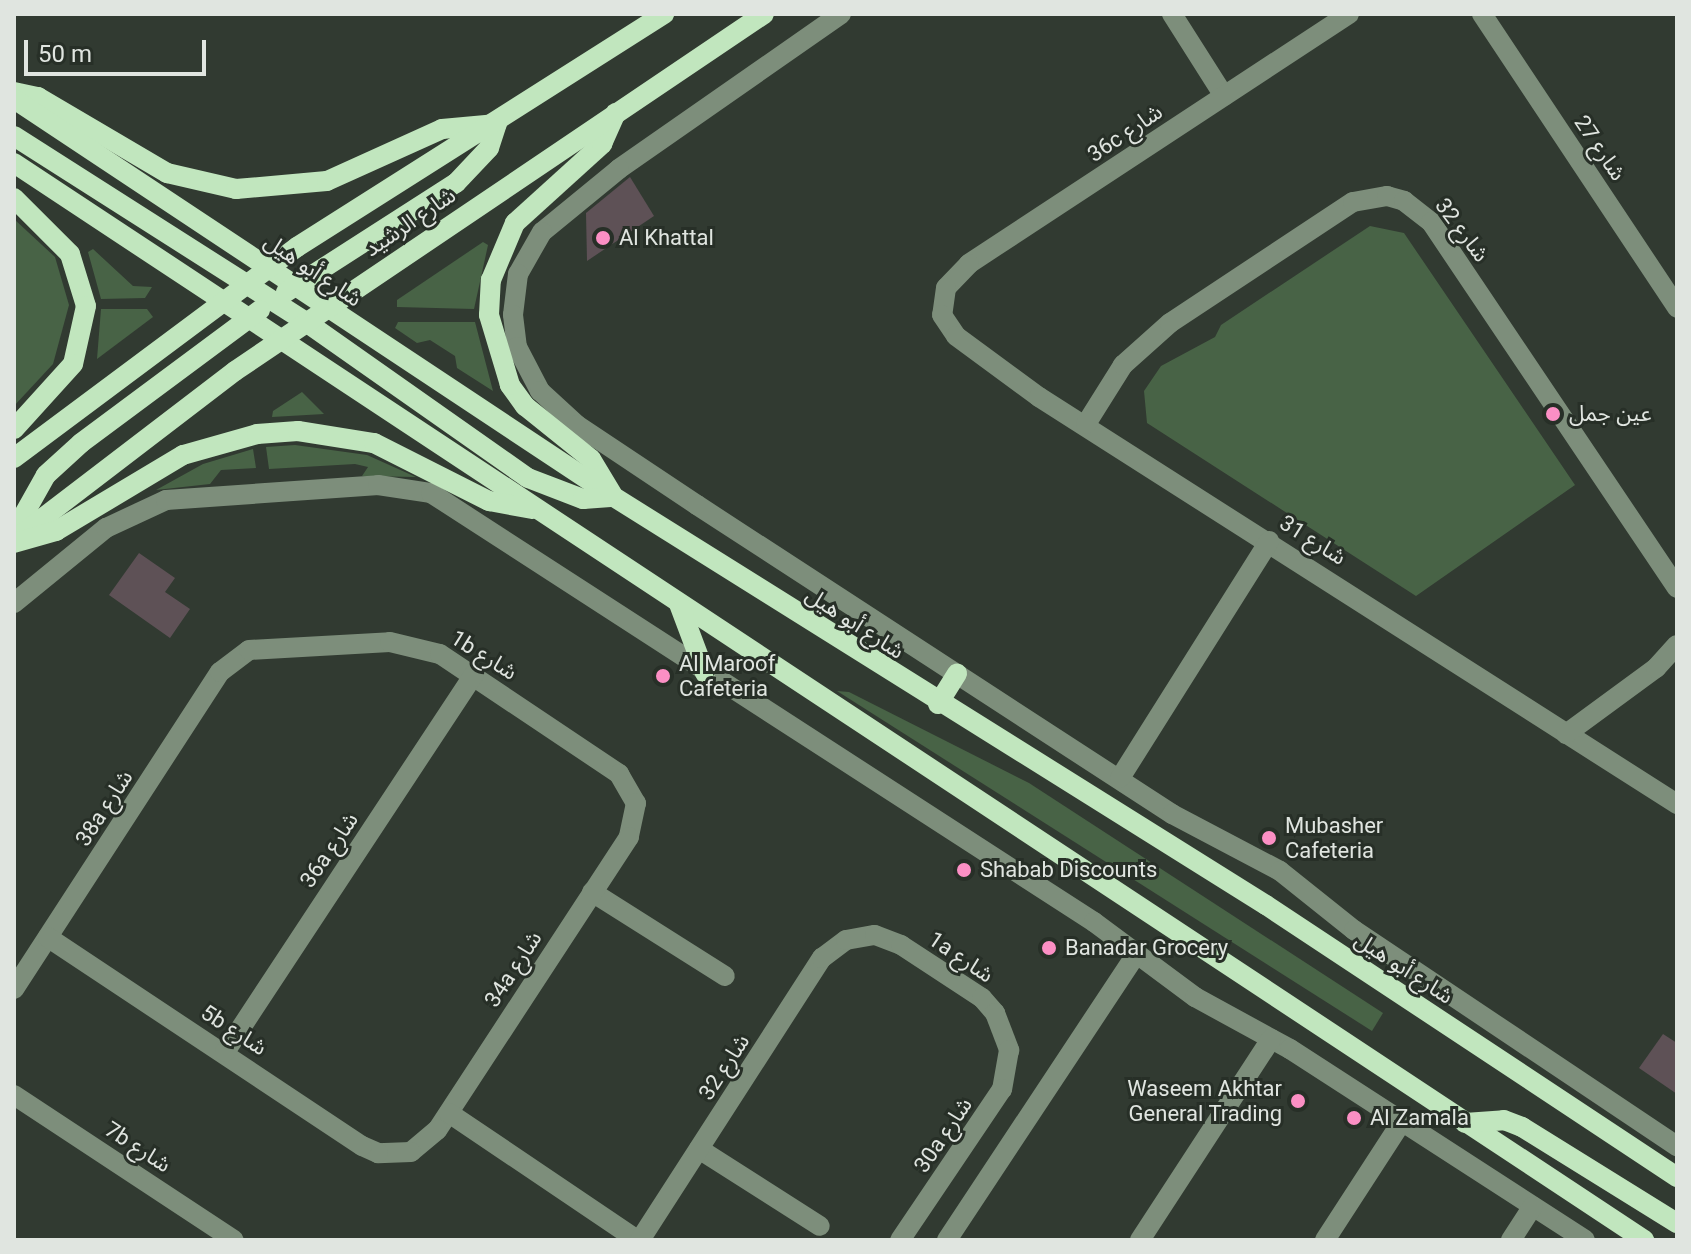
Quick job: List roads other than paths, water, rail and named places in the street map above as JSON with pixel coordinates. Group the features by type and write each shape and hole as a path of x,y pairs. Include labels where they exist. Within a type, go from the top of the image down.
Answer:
{"main road":[{"name":"شارع الرشيد","path":"14,458 247,283 664,14"},
{"name":"شارع الرشيد","path":"14,541 306,322 764,14"},
{"path":"14,92 38,97 167,173 236,189 327,181 442,129 497,124 489,148 465,175 250,317 58,464 23,506 14,532"},
{"name":"شارع أبو هيل","path":"14,99 614,497 938,704 1266,905 1677,1177"},
{"path":"14,136 306,322 528,478 583,499 614,497 591,459 525,406 510,385 489,315 491,280 515,223 535,198 602,144 616,113"},
{"path":"14,163 225,299 679,604 1644,1240"},
{"path":"14,198 70,254 86,306 73,364 14,429"},
{"path":"14,541 56,531 183,455 257,434 336,434 374,443 489,501 536,509"},
{"path":"679,604 705,673"},
{"path":"938,704 957,674"},
{"path":"1465,1123 1504,1120 1522,1127 1677,1223"}],"street":[{"path":"841,14 619,169 542,232 518,274 515,335 540,391 577,425 957,674 1120,778 1280,871 1354,930 1677,1146"},
{"path":"1172,14 1224,96"},
{"name":"36c شارع","path":"940,303 969,264 1349,14"},
{"name":"شارع 27","path":"1482,14 1677,308"},
{"name":"شارع 32","path":"1086,424 1123,365 1170,323 1353,202 1395,199 1431,222 1677,588"},
{"name":"شارع 31","path":"940,303 947,327 974,351 1677,804"},
{"path":"14,603 106,528 147,505 187,497 393,486 451,503 1136,954 1195,997 1271,1039 1403,1120 1585,1240"},
{"path":"1120,778 1269,541"},
{"name":"1b شارع","path":"238,656 262,646 390,642 432,651 474,675 630,787"},
{"path":"1566,734 1656,668 1677,645"},
{"name":"38a شارع","path":"14,989 213,683 238,656"},
{"name":"36a شارع","path":"225,1052 474,675"},
{"name":"34a شارع","path":"396,1155 426,1143 449,1113 592,892 635,821 630,787"},
{"path":"592,892 725,976"},
{"name":"شارع 32","path":"639,1240 822,958 860,936"},
{"name":"1a شارع","path":"860,936 889,939 982,998 1009,1050"},
{"name":"5b شارع","path":"48,937 362,1146 396,1155"},
{"path":"947,1240 1136,954"},
{"path":"1140,1240 1271,1039"},
{"name":"30a شارع","path":"900,1240 1002,1089 1009,1050"},
{"name":"7b شارع","path":"14,1095 234,1240"},
{"path":"449,1113 639,1240"},
{"path":"1325,1240 1403,1120"},
{"path":"699,1149 820,1226"},
{"path":"1511,1240 1533,1206"}],"place":[{"name":"Al Khattal","path":"603,238"},
{"name":"عين جمل","path":"1553,414"},
{"name":"Al Maroof Cafeteria","path":"663,676"},
{"name":"Mubasher Cafeteria","path":"1269,838"},
{"name":"Shabab Discounts","path":"964,870"},
{"name":"Banadar Grocery","path":"1049,948"},
{"name":"Waseem Akhtar General Trading","path":"1298,1101"},
{"name":"Al Zamala","path":"1354,1118"}]}
